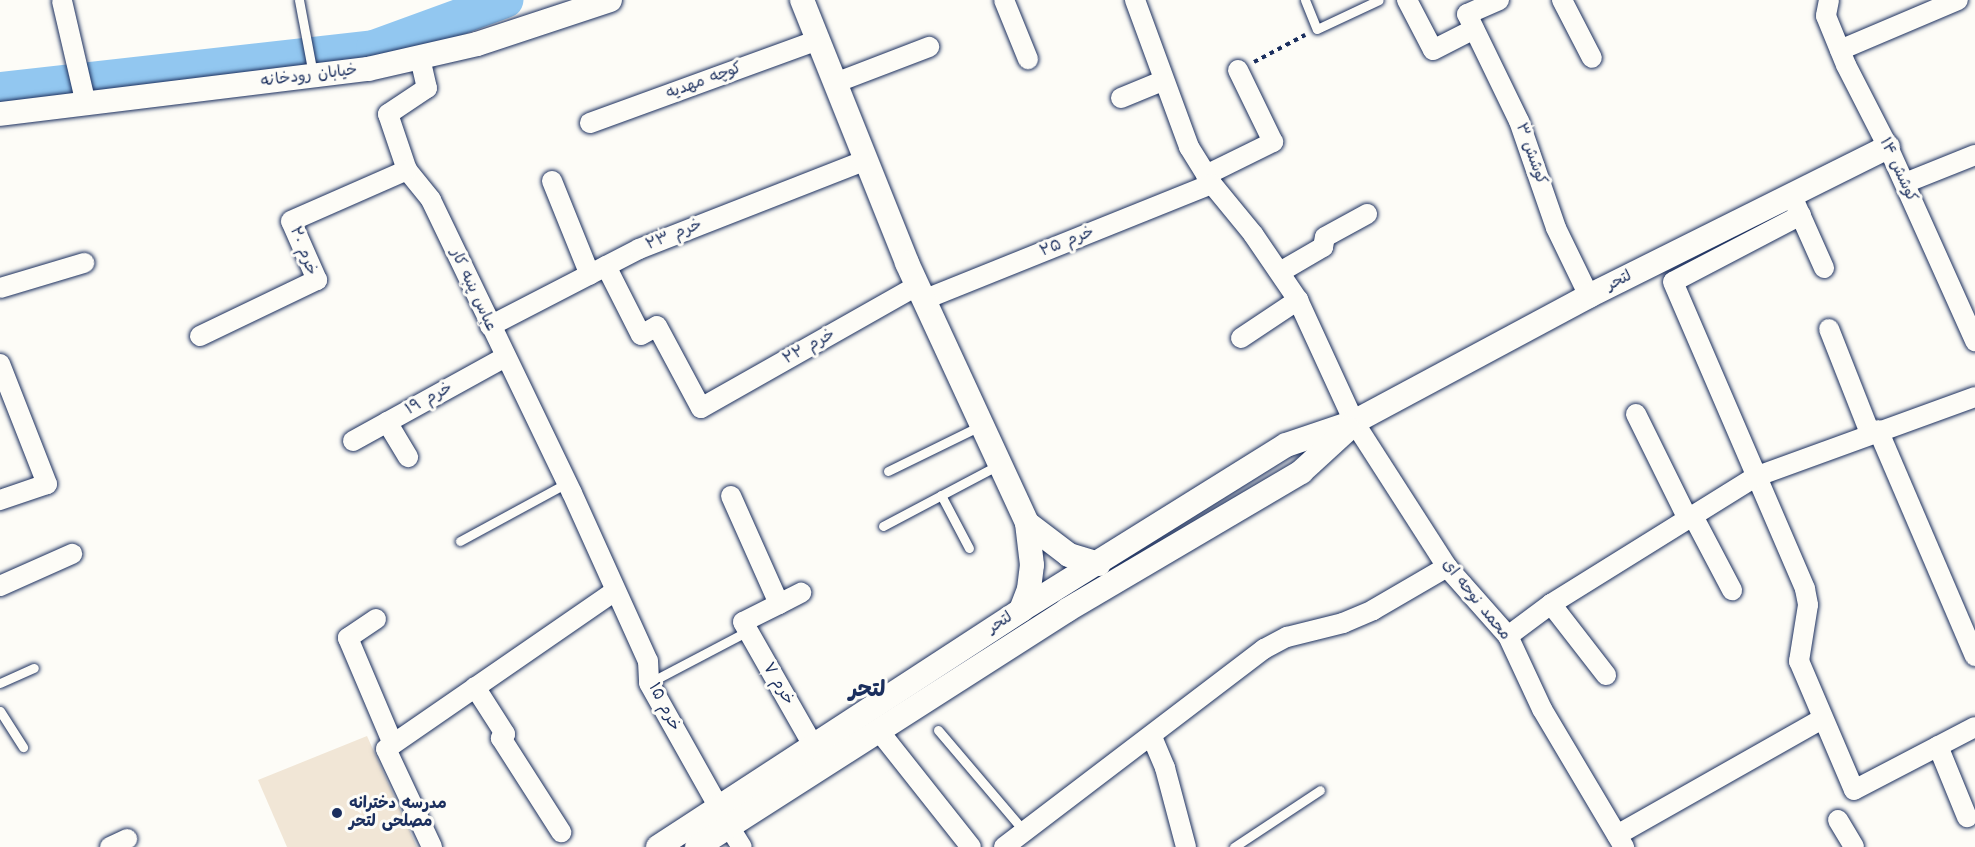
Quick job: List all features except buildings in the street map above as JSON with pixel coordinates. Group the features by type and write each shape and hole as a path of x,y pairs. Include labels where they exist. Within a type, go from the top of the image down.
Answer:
{"street":[{"name":"خیابان رودخانه","path":"0,114 314,76 420,57 550,22 610,0"},
{"path":"1004,0 1028,58"},
{"name":"محمد نوحه ای","path":"1135,0 1161,81 1189,147 1209,179 1280,272 1298,300 1354,422 1448,567 1508,636 1542,709 1620,841"},
{"path":"1407,0 1433,50 1499,0"},
{"path":"1562,0 1592,58"},
{"name":"کوشش ۱۴","path":"1829,0 1826,16 1840,50 1905,183 1975,341"},
{"path":"1840,50 1958,0"},
{"path":"62,1 86,104"},
{"path":"806,2 818,40 920,293 998,465 1028,523 1032,565 1029,589 1020,610"},
{"name":"کوشش ۳","path":"1470,22 1520,121 1556,228 1589,296"},
{"name":"کوچه مهدیه","path":"590,123 818,40"},
{"path":"835,83 929,47"},
{"name":"عباس پنبه کار","path":"420,57 427,88 388,114 407,170 431,200 567,483 590,539"},
{"name":"خرم ۲۵","path":"920,293 1209,179 1273,142 1238,70"},
{"path":"1121,98 1161,81"},
{"name":"لتحر","path":"697,847 723,816 813,745 1020,610 1099,564 1286,445 1354,422 1589,296 1796,205 1888,147"},
{"path":"1905,183 1975,155"},
{"name":"خرم ۲۳","path":"490,326 598,270 695,227 866,160"},
{"name":"خرم ۲۰","path":"200,336 317,280 291,221 407,170"},
{"path":"552,181 598,270"},
{"path":"1824,268 1796,205 1672,282 1805,589 1808,605 1799,661 1854,790 1975,727"},
{"path":"1280,272 1323,247 1325,237 1367,214"},
{"path":"0,288 84,263"},
{"name":"خرم ۲۲","path":"598,270 640,335 657,326 701,408 920,293"},
{"path":"1241,338 1298,300"},
{"path":"1829,329 1975,656"},
{"name":"خرم ۱۹","path":"353,441 506,357"},
{"path":"0,364 47,484 0,500"},
{"path":"1508,636 1551,604 1755,477 1874,431 1975,398"},
{"path":"1636,414 1690,517 1732,590"},
{"path":"387,422 408,457"},
{"name":"لتحر","path":"658,847 723,816 879,731 1067,610 1301,472 1354,422"},
{"path":"731,496 779,604"},
{"path":"1028,523 1069,555 1099,564"},
{"name":"خرم ۱۵","path":"590,539 648,661 649,682 742,847"},
{"path":"0,586 72,554"},
{"path":"1004,847 1152,737 1264,649 1287,637 1342,623 1373,610 1448,567"},
{"path":"432,847 386,749 615,591"},
{"path":"745,627 779,604 801,593"},
{"path":"1551,604 1606,675"},
{"path":"376,620 348,638 393,744"},
{"name":"خرم ۷","path":"745,627 813,745"},
{"path":"475,687 505,734 501,738 561,832"},
{"path":"1620,841 1822,719"},
{"path":"879,731 971,847"},
{"path":"1152,737 1165,768 1186,847"},
{"path":"1938,746 1967,816"},
{"path":"1838,820 1854,847"}],"lane":[{"path":"299,0 314,76"},
{"path":"1305,0 1317,29 1379,0"},
{"path":"888,471 980,426"},
{"path":"883,526 998,465"},
{"path":"460,541 567,483"},
{"path":"940,495 969,548"},
{"path":"649,682 745,627"},
{"path":"0,683 34,668"},
{"path":"0,711 23,747"},
{"path":"938,730 1024,831"},
{"path":"1234,847 1320,790"}],"path":[{"path":"1238,70 1317,29"}],"shaded area":[{"name":"مدرسه دخترانه مصلحی لتحر","path":"367,736 417,847 287,847 258,780"}],"waterway":[{"path":"0,90 374,48 505,0"}],"place":[{"name":"مدرسه دخترانه مصلحی لتحر","path":"337,813"}],"district":[{"name":"لتحر","path":"867,691"}]}
